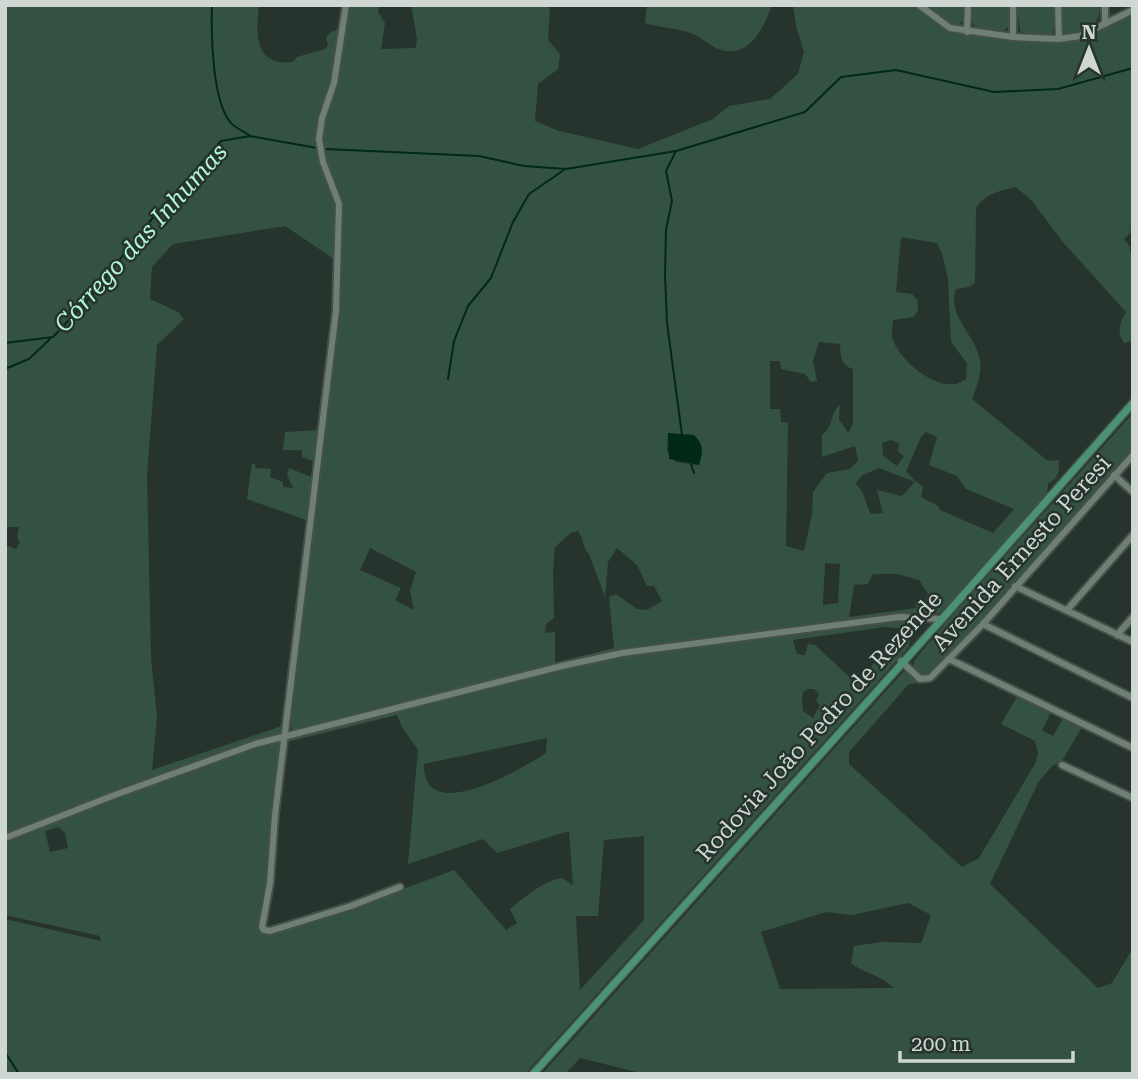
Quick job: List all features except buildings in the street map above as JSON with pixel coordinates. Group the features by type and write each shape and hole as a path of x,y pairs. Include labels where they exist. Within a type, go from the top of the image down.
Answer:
{"main road":[{"name":"Rodovia João Pedro de Rezende","path":"533,1074 1133,403"}],"street":[{"path":"346,5 334,83 320,128 323,162 339,204 336,311 262,929 270,931 351,906 400,887"},
{"path":"967,32 968,5"},
{"path":"1013,5 1013,37"},
{"path":"1058,5 1059,39"},
{"path":"1105,5 1105,23"},
{"path":"920,6 950,28 1013,37 1059,39 1080,36 1133,10"},
{"name":"Avenida Ernesto Peresi","path":"901,661 924,680 930,678 983,624 1133,455"},
{"path":"1114,475 1133,492"},
{"path":"1067,610 1133,535"},
{"path":"1015,586 1133,642"},
{"path":"5,838 215,757 287,734 622,653 899,617 942,618"},
{"path":"1117,635 1133,617"},
{"path":"983,624 1133,698"},
{"path":"949,659 1133,748"},
{"path":"1062,765 1133,798"}],"shaded area":[{"path":"5,5 259,5 257,26 260,46 270,59 280,62 293,62 297,57 325,49 328,46 326,37 339,29 332,82 317,127 319,157 336,198 334,259 285,226 173,244 152,267 150,299 178,312 184,319 157,345 147,475 151,659 157,716 152,770 285,725 283,734 214,755 5,835 5,545 16,549 20,542 17,537 19,527 5,527"},
{"path":"348,5 380,5 378,12 385,23 381,49 416,48 411,5 550,5 548,40 560,54 558,69 538,84 535,121 559,131 638,149 713,119 729,106 770,99 798,74 804,52 793,5 915,5 949,30 967,35 1059,43 1082,38 1133,14 1133,225 1130,226 1132,231 1124,239 1130,247 1130,253 1133,252 1133,341 1124,343 1120,335 1126,312 1062,241 1032,201 1016,187 994,193 976,208 975,283 956,289 954,299 958,317 974,343 980,361 979,376 972,399 1048,461 1059,460 1058,471 1056,477 1048,483 1047,494 943,613 899,615 622,651 293,731 290,724 323,445 343,213 343,203 326,161 322,138","holes":["901,237 937,243 942,253 948,279 951,342 967,363 966,379 956,384 947,384 927,377 909,363 895,346 892,335 893,320 913,317 918,311 917,300 912,294 896,292","819,342 840,344 843,362 853,369 853,424 848,433 839,419 840,405 822,435 822,457 855,446 858,461 850,469 827,473 813,492 812,514 804,551 786,546 788,423 781,422 780,409 770,409 770,361 780,361 781,369 805,374 811,382 817,381 813,361","926,432 937,437 929,465 957,476 966,489 1014,509 993,533 940,510 938,506 921,497 923,486 906,471 921,437","668,433 699,465 676,462 667,451","891,440 899,443 898,452 904,456 897,466 883,456 882,443","879,468 915,482 902,496 877,490 883,513 871,514 855,483 863,475","578,531 605,597 608,562 617,548 637,565 647,586 654,586 662,601 647,610 637,609 616,594 609,597 614,648 555,663 555,632 545,633 546,624 554,618 555,547 571,533","370,548 416,572 410,591 414,610 395,600 401,588 360,570","825,563 840,564 838,603 823,605","873,574 897,574 919,580 928,594 925,600 915,603 916,608 849,617 854,585 868,584"]},
{"path":"647,5 772,5 753,41 737,51 727,51 687,32 645,23"},
{"path":"927,5 965,5 965,18 958,26 954,25 941,19"},
{"path":"970,5 1010,5 1008,28 1000,31 977,30 971,20"},
{"path":"1017,5 1056,5 1053,33 1036,35 1020,31"},
{"path":"1062,5 1100,5 1097,19 1090,28 1065,34 1062,28"},
{"path":"1133,413 1133,449 981,622 926,676 921,676 913,667 914,661"},
{"path":"320,430 316,462 302,457 302,450 283,450 285,432"},
{"path":"668,433 694,435 702,449 699,465 669,459"},
{"path":"252,463 256,465 255,468 271,469 270,477 283,482 283,487 293,488 287,475 289,468 314,478 309,521 247,499"},
{"path":"899,619 918,619 918,625 911,631 909,647 525,1074 5,1074 5,919 101,941 100,936 5,915 5,839 279,740 282,743 260,927 263,931 352,908 454,870 506,930 517,923 510,909 535,890 562,878 573,885 569,831 497,853 483,839 408,864 418,750 397,715 287,742 288,737 623,654","holes":["885,627 905,629 856,683 815,645 808,644 805,655 797,654 793,640","814,689 819,694 816,701 820,705 813,718 803,711 803,692","547,738 546,753 497,780 456,793 439,791 428,783 424,764","59,827 65,833 68,848 50,852 45,831","644,836 644,920 580,990 576,916 598,916 604,840"]},
{"path":"903,672 908,672 919,680 918,683 909,684 849,752 849,764 962,867 979,858 1036,762 1038,753 1035,741 1001,724 1017,697 1051,712 1042,730 1053,736 1063,718 1082,727 1062,761 1052,766 1038,783 990,884 1098,988 1112,983 1133,948 1133,1074 645,1074 580,1058 565,1074 542,1074","holes":["908,903 931,915 921,943 882,942 854,946 851,963 894,988 780,989 761,932 826,912 852,915"]}],"waterway":[{"path":"212,5 214,67 220,100 231,123 249,135"},
{"name":"Córrego das Inhumas","path":"325,149 479,156 524,166 566,169 676,151 805,112 841,77 896,70 994,92 1058,89 1133,68"},
{"name":"Córrego das Inhumas","path":"5,343 53,337 94,293 144,228 221,141 250,136 317,148"},
{"path":"676,151 666,171 672,201 666,230 665,274 667,323 682,435"},
{"path":"448,379 454,341 468,306 491,278 513,222 529,194 564,170"},
{"path":"5,369 29,359 50,339"},
{"path":"691,464 694,473"},
{"path":"5,1052 19,1074"}]}
